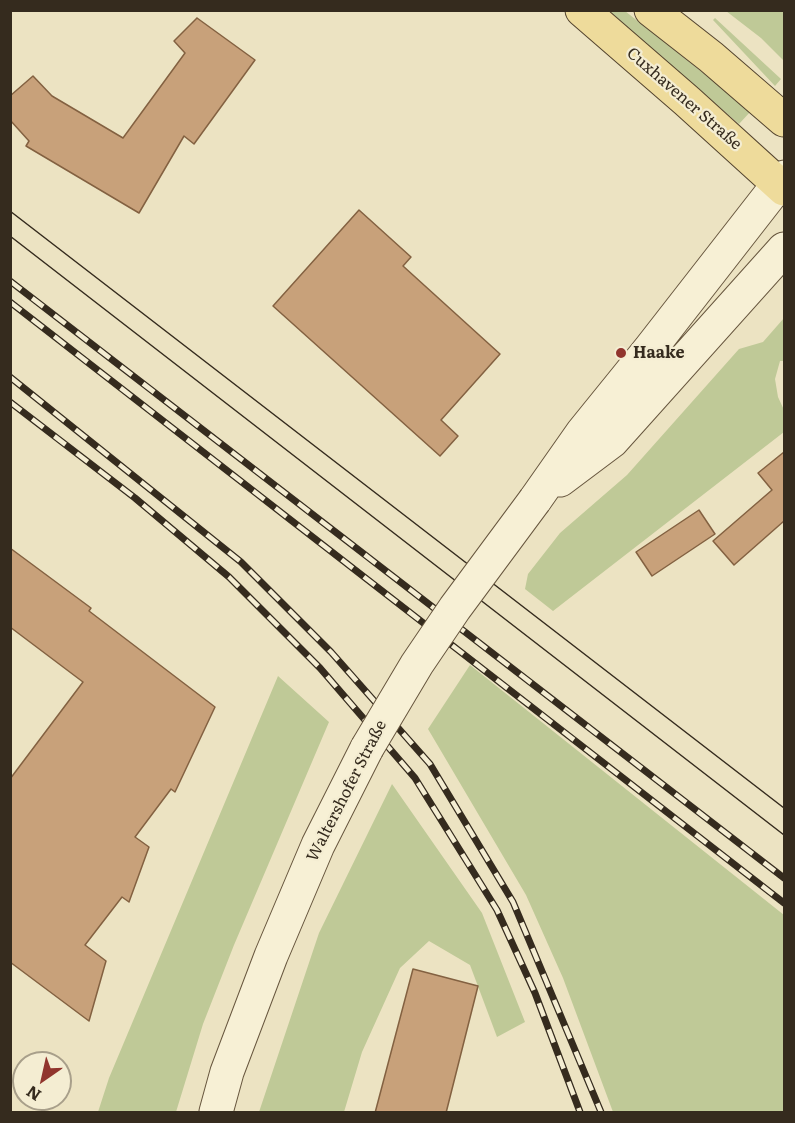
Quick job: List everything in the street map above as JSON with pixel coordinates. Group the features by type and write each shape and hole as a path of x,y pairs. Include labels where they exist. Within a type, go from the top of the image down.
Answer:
{"main road":[{"name":"Cuxhavener Straße","path":"582,10 782,183"},
{"path":"651,10 711,57 784,120"},
{"name":"Waltershofer Straße","path":"216,1113 227,1072 271,956 318,845 367,748 417,664 582,433 651,350 782,183"},
{"name":"Waltershofer Straße","path":"535,500 612,441 784,249"}],"green space":[{"path":"607,11 625,11 751,111 739,124"},
{"path":"726,11 784,11 784,61 761,38"},
{"path":"715,18 781,79 775,86 713,20"},
{"path":"784,318 784,361 780,361 775,379 778,397 784,410 784,432 553,611 525,589 528,574 560,533 627,475 739,349 763,342"},
{"path":"470,665 784,915 784,1112 613,1112 563,978 526,895 428,729"},
{"path":"278,676 329,722 234,945 203,1024 176,1112 98,1112 109,1078"},
{"path":"392,784 482,913 525,1022 497,1037 470,965 429,941 400,968 362,1052 344,1112 259,1112 319,933"}],"building":[{"path":"197,18 255,60 194,144 184,136 139,213 26,146 29,141 10,120 10,96 33,76 52,96 123,138 185,53 174,41"},
{"path":"359,210 411,257 403,266 500,354 441,420 458,436 440,456 273,306"},
{"path":"784,452 784,521 734,565 713,541 772,490 758,473"},
{"path":"699,510 715,534 652,576 636,552"},
{"path":"10,548 91,608 89,611 215,707 175,792 171,789 135,837 149,847 129,902 122,897 85,945 106,961 89,1021 10,962 10,779 83,682 10,627"},
{"path":"413,969 478,986 446,1113 375,1113"}],"tram line":[{"path":"10,211 784,808"},
{"path":"10,236 784,835"}],"railway":[{"path":"10,281 784,878"},
{"path":"10,302 784,903"},
{"path":"10,377 241,562 331,652 430,764 513,902 601,1112"},
{"path":"10,402 135,498 229,577 320,668 415,778 497,910 535,993 580,1112"}],"place":[{"name":"Haake","path":"621,353"}]}
